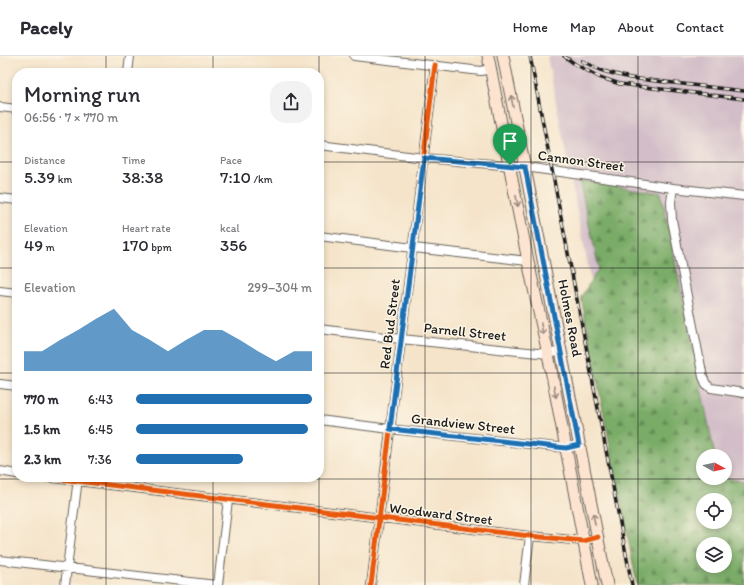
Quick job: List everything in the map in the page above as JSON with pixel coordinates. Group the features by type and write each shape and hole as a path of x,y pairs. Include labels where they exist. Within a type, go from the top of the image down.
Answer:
{"main road":[{"name":"Holmes Road","path":"488,56 528,261 548,354 592,585"},
{"name":"Holmes Road","path":"504,56 607,585"}],"street":[{"path":"129,68 130,56"},
{"path":"354,56 481,70 490,69"},
{"name":"Red Bud Street","path":"371,585 435,65"},
{"path":"0,107 12,108"},
{"name":"Cannon Street","path":"324,146 424,158 510,165 673,188 744,196"},
{"path":"673,188 671,202 672,220 703,376 706,384 711,388 744,393"},
{"path":"0,198 12,199"},
{"path":"324,237 528,261"},
{"path":"0,290 12,292"},
{"name":"Parnell Street","path":"324,329 401,339 548,354 562,351"},
{"path":"0,384 12,385"},
{"name":"Grandview Street","path":"324,421 566,448 579,445"},
{"path":"0,471 12,473"},
{"path":"65,585 78,482"},
{"name":"Woodward Street","path":"99,482 228,500 530,536 583,541 598,537"},
{"path":"0,560 217,585 228,500"},
{"path":"524,585 530,536"}],"shaded area":[{"path":"547,56 744,56 744,585 650,585"}],"green space":[{"path":"579,180 661,193 714,449 696,449 696,485 732,485 732,479 744,481 744,585 637,585 581,297 599,268"}],"railway":[{"path":"530,56 632,585"},
{"path":"564,56 575,64 599,77 620,84 744,99"},
{"path":"582,61 603,71 630,78 744,91"}],"cycle path":[{"path":"371,585 435,65"},
{"path":"85,482 530,536 583,541 598,537"}],"route":[{"path":"424,158 510,165 525,167 579,445 566,448 390,429 424,158"}]}
